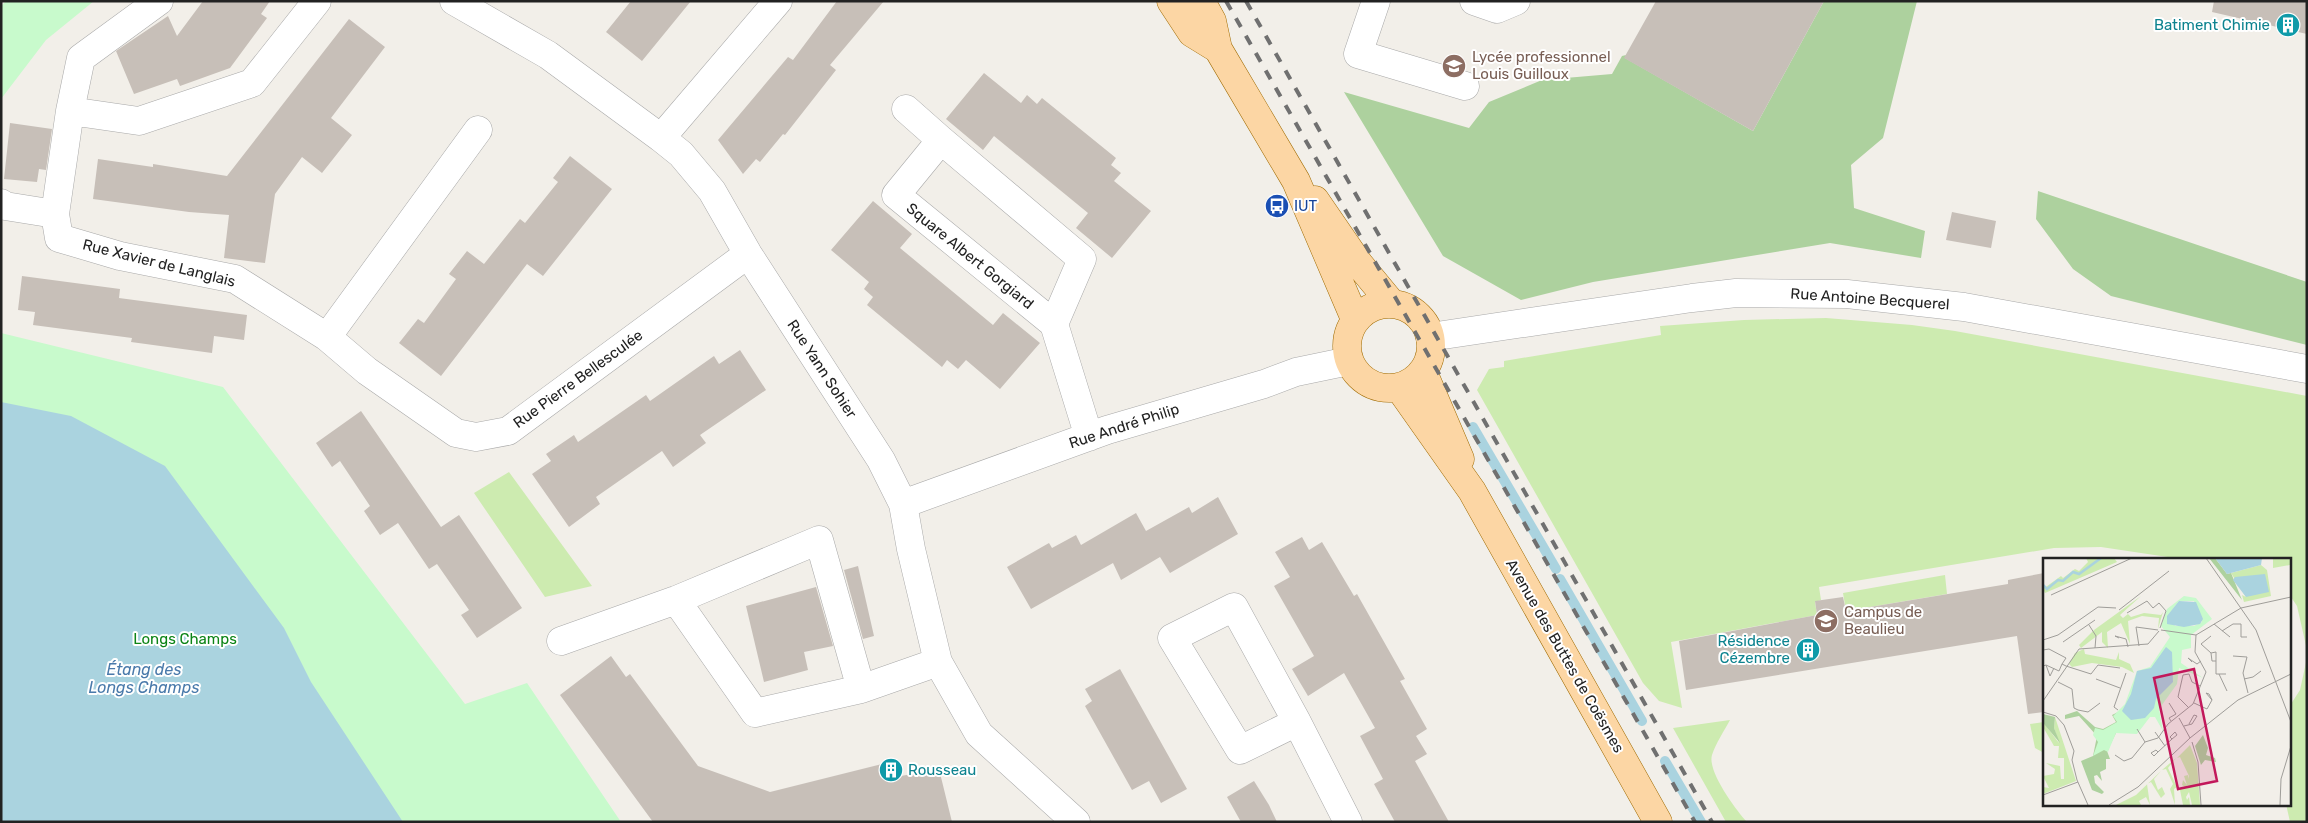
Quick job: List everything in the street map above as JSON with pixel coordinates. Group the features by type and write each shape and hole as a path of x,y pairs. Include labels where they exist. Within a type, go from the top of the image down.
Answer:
{"main road":[{"path":"1171,1 1192,33 1218,48"},
{"path":"1201,1 1212,21 1218,48 1296,181 1355,319"},
{"path":"1296,181 1319,204 1360,264 1392,304"},
{"path":"1392,304 1404,307 1416,314 1425,324 1430,337 1431,352 1423,372 1400,389 1384,388 1366,382 1359,376 1349,361 1347,340 1355,319 1373,307 1392,304"},
{"name":"Avenue des Buttes de Coësmes","path":"1423,372 1451,434 1472,491"},
{"name":"Avenue des Buttes de Coësmes","path":"1400,389 1472,491 1658,822"}],"street":[{"name":"Rue Xavier de Langlais","path":"159,1 81,58 70,111 55,214 59,238 120,256 235,279 327,338"},
{"path":"70,111 139,121 252,84 317,1"},
{"name":"Rue Yann Sohier","path":"454,1 548,55 661,138 681,154 712,191 748,254 881,460 903,504 911,549 938,662 979,734 1076,822"},
{"path":"661,138 778,1"},
{"path":"1376,1 1358,54 1465,86"},
{"path":"1474,1 1497,9 1516,1"},
{"path":"906,108 1082,259 1054,324 1089,437"},
{"path":"327,338 478,130"},
{"name":"Square Albert Gorgiard","path":"941,140 896,195 1054,324"},
{"path":"1,203 5,206 55,214"},
{"name":"Rue Pierre Bellesculée","path":"327,338 367,371 456,434 476,437 498,434 508,431 748,254"},
{"name":"Rue Antoine Becquerel","path":"1430,337 1692,298 1745,293 1848,294 1964,307 2307,369"},
{"name":"Rue André Philip","path":"903,504 1089,437 1296,372 1349,361"},
{"path":"561,641 676,600 819,540 861,689"},
{"path":"676,600 755,713 861,689 938,662"},
{"path":"1297,722 1240,750 1172,638 1234,606 1297,722 1348,822"}],"green space":[{"path":"6,1 94,1 46,40 1,99 1,6"},
{"path":"1824,1 1917,1 1883,138 1851,165 1854,208 1925,231 1921,258 1830,243 1593,282 1521,300 1443,256 1344,92 1469,128 1489,102 1542,80 1612,74 1622,56 1626,55 1625,58 1753,131"},
{"path":"2038,191 2307,282 2307,345 2111,296 2073,269 2036,219"},
{"name":"Campus de Beaulieu","path":"1826,318 1912,325 1955,331 2307,396 2307,650 2297,606 2290,596 2290,558 2174,558 2101,547 2054,548 1819,587 1821,600 1815,602 1817,615 1671,642 1682,708 1659,701 1643,683 1477,390 1489,369 1504,367 1504,361 1661,335 1660,326 1744,320"},
{"name":"Longs Champs","path":"1,333 223,387 465,704 527,683 621,822 1,822"},
{"path":"509,472 592,586 545,597 474,493"},
{"path":"1945,575 1947,594 1846,611 1843,593"},
{"path":"2307,658 2307,822 2290,822 2286,806 2290,806 2290,705 2300,690"},
{"path":"1730,720 1712,755 1712,762 1718,780 1736,809 1747,822 1726,822 1673,728"},
{"path":"2043,722 2043,752 2035,748 2030,724"}],"water":[{"name":"Étang des Longs Champs","path":"1,402 71,416 165,466 284,628 311,682 403,822 1,822"}],"building":[{"path":"203,1 270,1 261,14 267,18 230,68 180,86 177,79 134,94 116,51 168,16 177,36"},
{"path":"631,1 691,1 642,61 606,32"},
{"path":"837,1 884,1 830,65 836,70 785,135 783,134 760,162 756,159 743,174 718,140 788,57 793,60"},
{"path":"1656,1 1824,1 1753,131 1624,58"},
{"name":"Batiment Chimie","path":"2214,1 2307,1 2307,34 2212,12"},
{"path":"349,19 385,47 331,118 352,135 322,173 302,157 275,194 265,263 224,258 229,215 189,212 93,199 98,159 153,167 153,164 227,176"},
{"path":"984,73 1021,103 1027,95 1037,104 1042,98 1116,158 1111,165 1121,173 1114,181 1151,211 1112,258 1076,228 1088,213 994,136 983,150 946,119"},
{"path":"10,123 52,129 46,170 39,169 37,182 4,179"},
{"path":"570,156 612,189 543,276 527,264 441,376 399,343 418,319 424,323 456,279 449,274 467,251 484,264 520,219 525,223 558,182 553,178"},
{"path":"873,201 912,234 900,248 993,325 1003,313 1040,343 1000,389 966,360 958,369 947,360 942,367 867,305 873,297 864,289 869,282 831,250"},
{"path":"1952,212 1996,221 1991,248 1946,240"},
{"path":"22,276 120,289 119,298 247,315 244,340 214,336 212,353 131,342 132,338 33,325 35,312 18,310"},
{"path":"740,350 766,390 700,435 706,443 673,467 662,451 596,497 600,504 569,527 532,474 551,461 546,454 574,435 578,442 646,395 650,401 714,356 719,364"},
{"path":"361,411 441,527 459,515 522,608 477,638 461,615 469,610 437,564 429,569 398,523 380,535 364,511 370,506 340,461 332,467 316,443"},
{"path":"1218,497 1238,534 1170,573 1160,557 1121,580 1113,563 1031,609 1007,567 1049,543 1052,548 1076,535 1081,545 1136,513 1146,531 1189,507 1192,513"},
{"path":"1302,537 1309,550 1322,542 1354,596 1357,594 1405,679 1400,681 1427,729 1416,736 1427,754 1415,761 1449,822 1395,822 1374,784 1383,779 1360,736 1375,728 1344,673 1308,696 1292,669 1314,656 1274,586 1290,577 1275,552"},
{"path":"858,566 874,636 863,639 844,570"},
{"name":"Résidence Cézembre","path":"2043,573 2043,712 2028,714 2017,636 1686,690 1679,641 1817,615 1815,601 1843,597 1846,611 2008,584 2008,580"},
{"path":"816,587 833,646 804,652 808,670 764,682 746,606"},
{"path":"611,656 626,677 630,674 698,766 770,792 898,760 901,776 939,769 952,822 653,822 560,695"},
{"path":"1120,669 1187,789 1161,803 1149,781 1132,790 1085,706 1092,701 1085,689"},
{"path":"1254,781 1277,822 1241,822 1227,797"}],"waterway":[{"path":"1473,427 1556,569"},
{"path":"1560,579 1642,721"},
{"path":"1665,761 1701,822"}],"railway":[{"path":"1226,1 1695,822"},
{"path":"1246,1 1712,822"}],"place":[{"name":"Batiment Chimie","path":"2288,25"},
{"name":"Lycée professionnel Louis Guilloux","path":"1454,66"},
{"name":"IUT","path":"1277,206"},
{"name":"Campus de Beaulieu","path":"1826,621"},
{"name":"Résidence Cézembre","path":"1808,650"},
{"name":"Rousseau","path":"891,770"}]}
